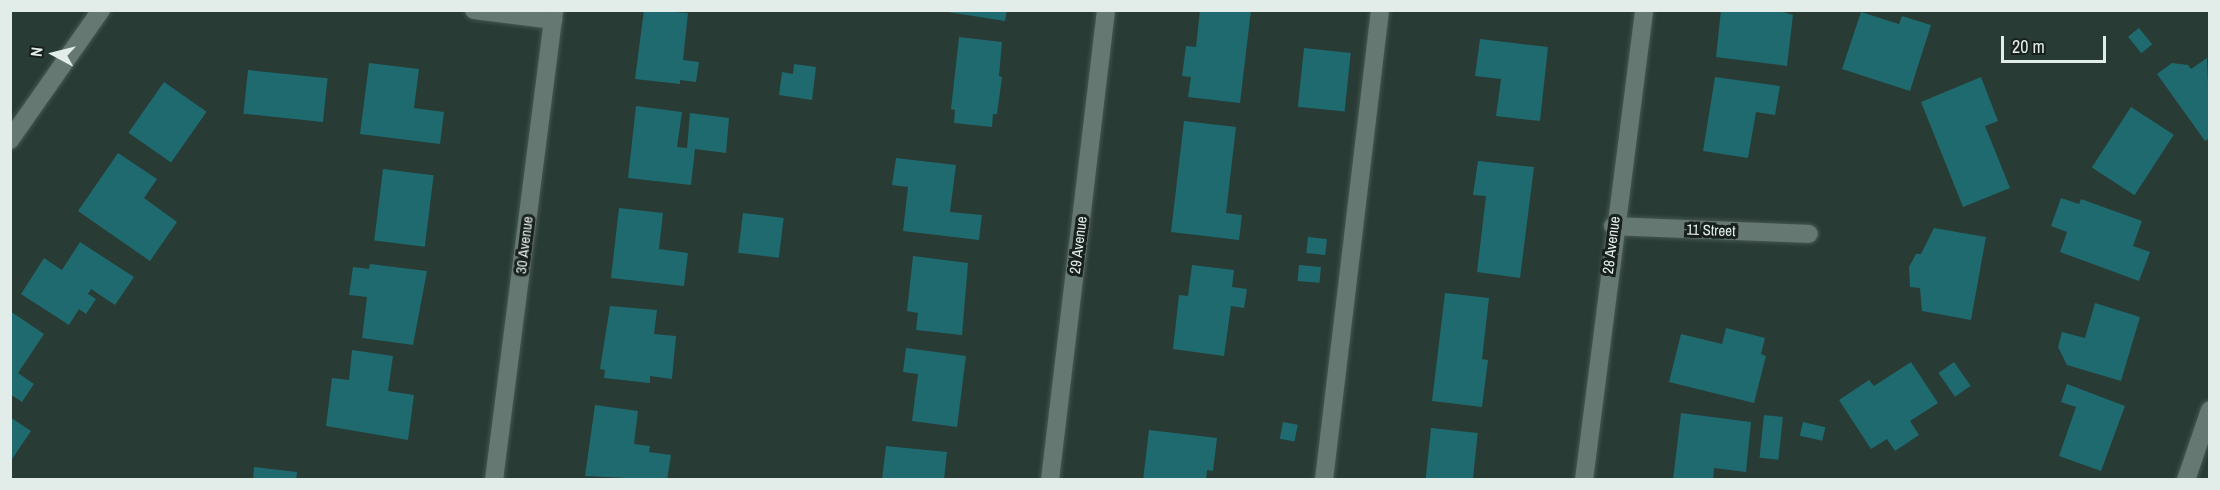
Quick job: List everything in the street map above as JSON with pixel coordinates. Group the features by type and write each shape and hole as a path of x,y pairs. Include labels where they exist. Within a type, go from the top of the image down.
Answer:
{"street":[{"path":"10,140 101,10"},
{"path":"474,10 553,15"},
{"name":"29 Avenue","path":"1050,480 1106,10"},
{"path":"1324,480 1380,10"},
{"name":"28 Avenue","path":"1584,480 1613,226 1644,10"},
{"name":"30 Avenue","path":"494,480 553,15"},
{"name":"11 Street","path":"1613,226 1809,234"},
{"path":"2186,480 2210,411"}],"building":[{"path":"644,10 688,13 683,60 699,62 696,82 680,80 680,84 635,79"},
{"path":"935,10 1007,10 1005,21"},
{"path":"1200,10 1251,10 1240,103 1188,97 1191,77 1182,76 1186,46 1196,47"},
{"path":"1721,10 1777,10 1793,15 1787,66 1716,57"},
{"path":"1861,12 1899,24 1902,16 1931,25 1910,91 1842,69"},
{"path":"2139,28 2152,44 2141,53 2128,37"},
{"path":"959,37 1002,42 999,76 1002,77 997,114 993,114 992,127 954,123 955,110 951,109"},
{"path":"1480,39 1548,47 1540,121 1496,116 1501,79 1475,76"},
{"path":"1304,48 1351,53 1345,112 1298,107"},
{"path":"2207,58 2210,138 2205,141 2157,74 2172,63 2188,65 2191,69"},
{"path":"369,63 419,69 414,108 444,112 440,144 360,134"},
{"path":"794,64 816,67 812,100 779,95 782,72 793,74"},
{"path":"248,70 328,78 323,122 243,114"},
{"path":"1715,77 1780,86 1775,115 1756,112 1748,158 1703,151"},
{"path":"1981,77 1998,121 1985,126 2010,188 1963,207 1921,102"},
{"path":"164,82 207,112 171,163 128,133"},
{"path":"636,106 682,112 677,147 687,148 690,113 729,118 726,153 695,149 691,185 628,178"},
{"path":"2131,107 2174,135 2135,195 2092,167"},
{"path":"1184,121 1236,127 1226,213 1242,215 1239,240 1171,232"},
{"path":"118,153 157,179 144,198 177,222 150,261 78,211"},
{"path":"896,158 956,165 950,212 982,215 979,240 903,231 908,187 892,185"},
{"path":"1478,161 1534,167 1520,278 1477,272 1486,196 1473,195"},
{"path":"383,169 434,175 425,247 374,240"},
{"path":"2061,198 2079,204 2081,199 2142,221 2133,246 2150,252 2139,281 2060,252 2067,232 2051,226"},
{"path":"619,208 663,213 659,249 688,253 684,286 611,278"},
{"path":"743,213 784,218 779,258 738,253"},
{"path":"1934,228 1986,237 1971,320 1922,311 1920,288 1910,287 1909,267 1916,254 1921,254"},
{"path":"1308,237 1327,239 1325,255 1306,253"},
{"path":"80,242 134,277 115,305 91,289 88,294 96,299 86,314 79,309 69,325 21,294 44,258 62,270"},
{"path":"913,256 968,263 962,335 916,330 918,313 907,311"},
{"path":"370,264 427,271 413,345 362,338 367,297 349,295 353,267 369,269"},
{"path":"1192,265 1234,270 1232,287 1247,289 1244,308 1231,306 1224,356 1173,349 1179,295 1188,296"},
{"path":"1299,265 1321,267 1320,283 1298,281"},
{"path":"1445,293 1489,298 1482,359 1488,360 1482,407 1432,401"},
{"path":"2095,303 2140,317 2121,381 2067,365 2058,347 2062,332 2085,338"},
{"path":"610,306 657,310 654,334 676,336 672,379 650,376 650,383 604,378 605,370 600,369"},
{"path":"10,311 44,334 18,373 34,384 22,402 10,394"},
{"path":"1726,328 1765,338 1761,354 1766,356 1754,403 1669,382 1681,334 1722,344"},
{"path":"906,348 966,356 957,427 912,421 918,374 903,372"},
{"path":"352,350 393,356 388,391 414,395 408,440 326,426 332,378 349,380"},
{"path":"1911,362 1938,403 1910,421 1919,435 1895,451 1887,439 1871,449 1839,400 1869,380 1874,386"},
{"path":"1954,362 1971,386 1955,397 1938,373"},
{"path":"2067,384 2125,406 2101,471 2059,456 2076,407 2061,402"},
{"path":"595,405 638,411 634,444 650,446 649,452 671,455 667,480 585,476"},
{"path":"1681,413 1751,422 1746,472 1714,468 1713,480 1673,480"},
{"path":"1764,415 1783,417 1778,460 1760,458"},
{"path":"10,417 31,431 10,462"},
{"path":"1283,422 1298,425 1294,442 1280,439"},
{"path":"1803,422 1825,427 1822,441 1800,436"},
{"path":"1431,428 1478,433 1473,480 1426,480"},
{"path":"1149,430 1217,438 1213,471 1207,470 1206,480 1143,480"},
{"path":"886,446 947,452 944,480 882,480"},
{"path":"254,467 297,472 296,480 253,480"}]}
